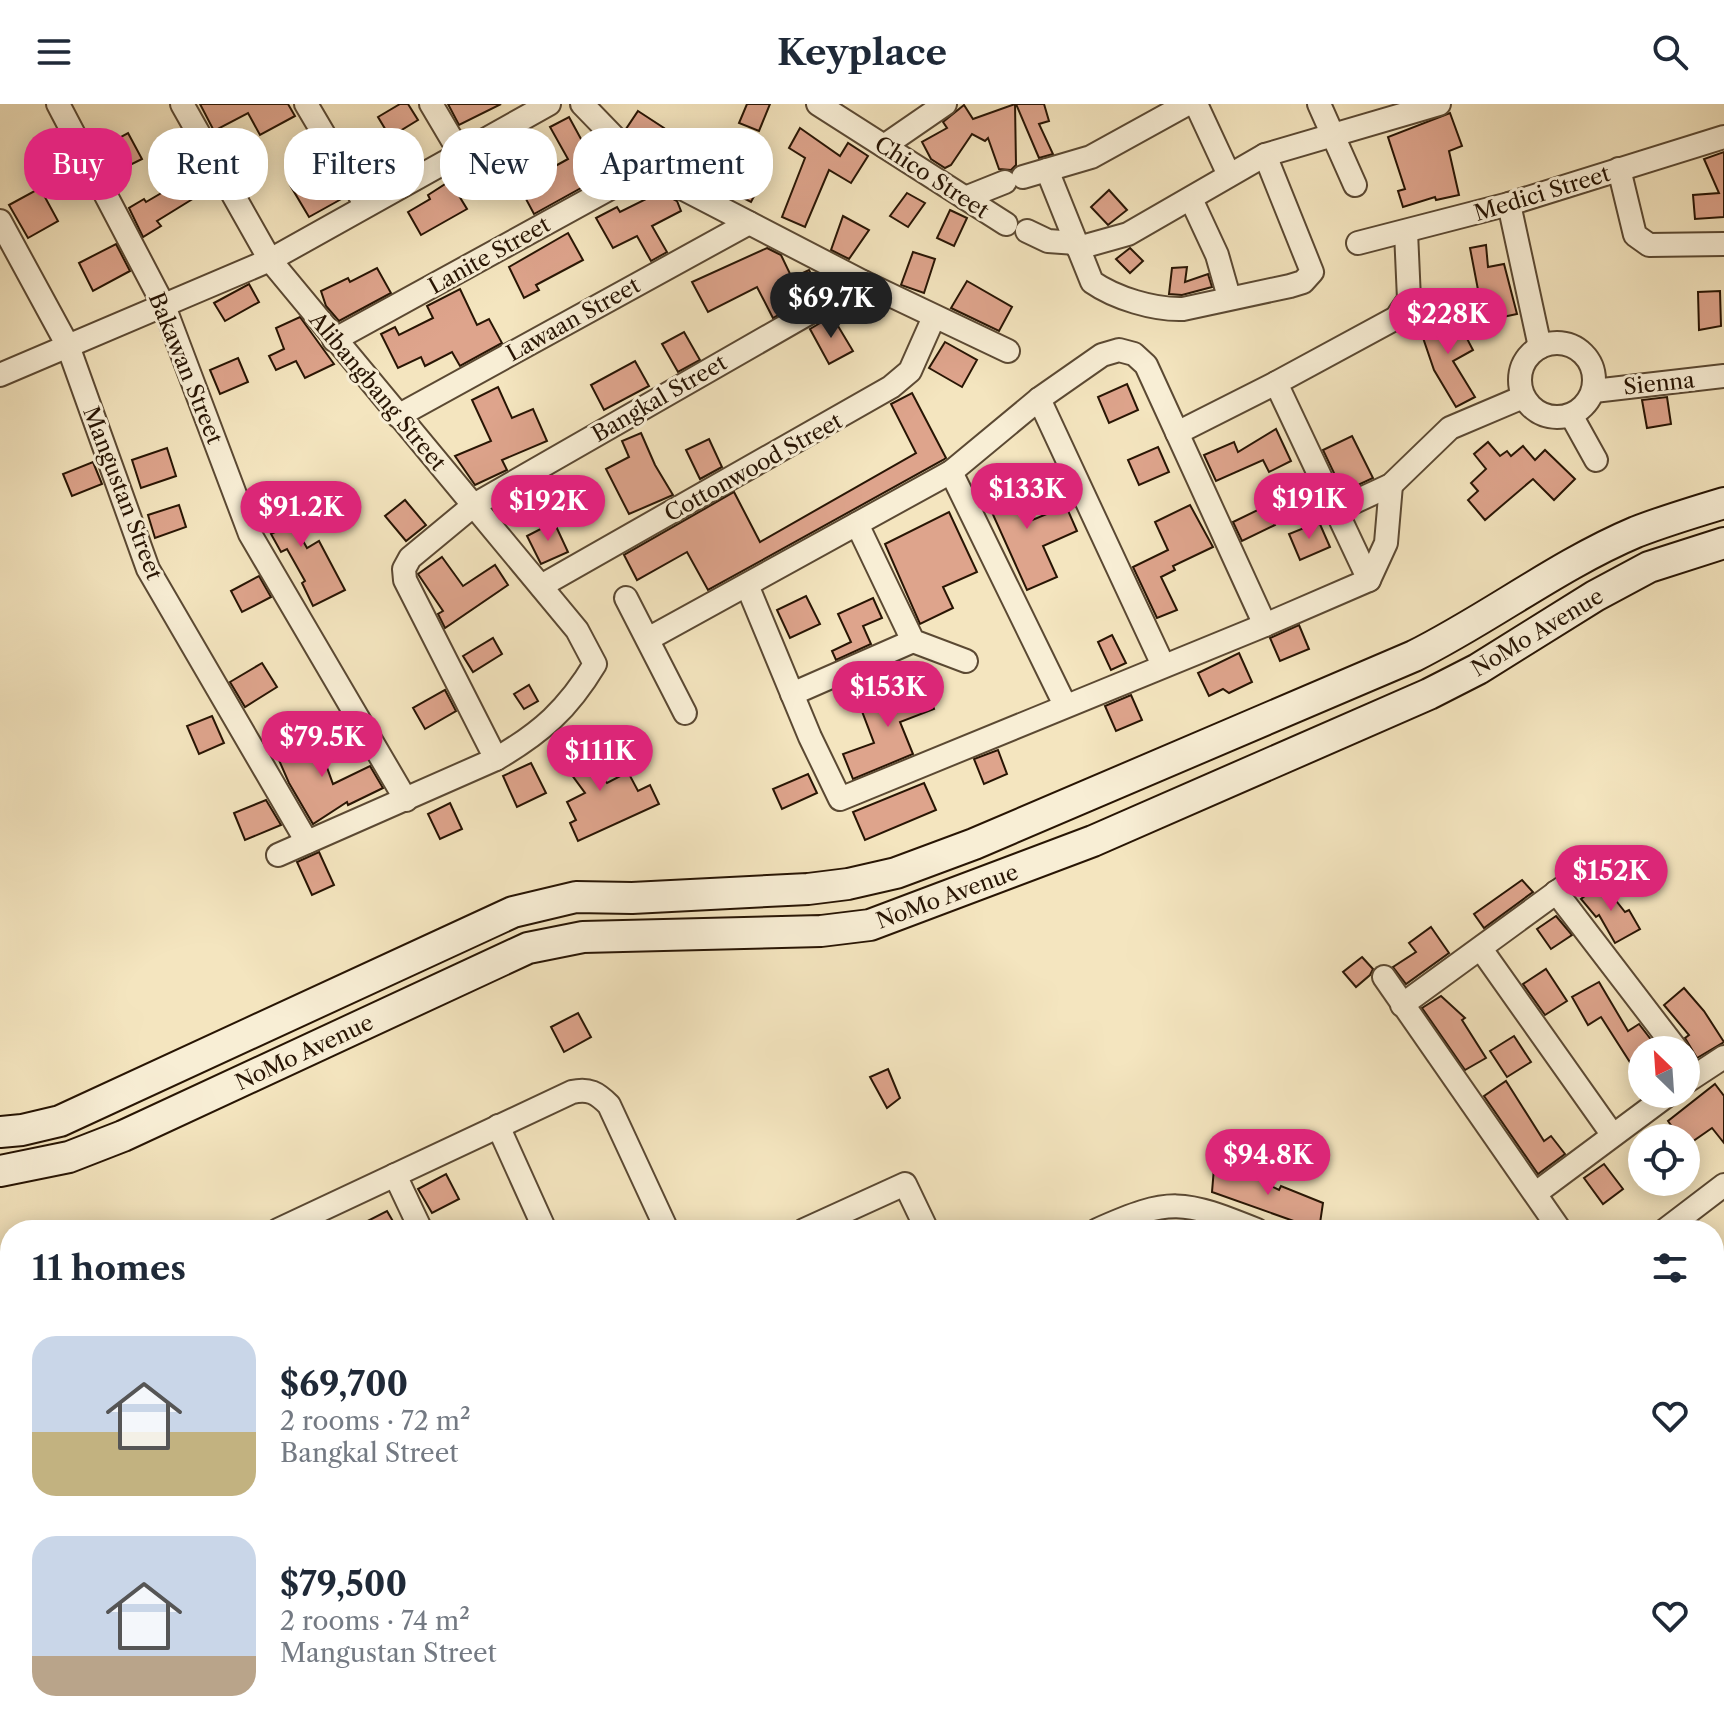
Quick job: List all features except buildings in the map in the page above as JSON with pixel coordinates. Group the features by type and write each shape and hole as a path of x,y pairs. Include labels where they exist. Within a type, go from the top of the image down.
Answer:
{"main road":[{"name":"NoMo Avenue","path":"0,1132 60,1121 513,912 576,897 632,898 808,889 896,873 974,844 1414,656 1458,634 1567,567 1634,533 1724,503"},
{"path":"1634,533 1649,567"},
{"name":"NoMo Avenue","path":"0,1171 69,1157 123,1136 528,948 583,937 821,931 870,925 1093,841 1429,694 1478,669 1595,596 1649,567 1724,543"}],"street":[{"name":"Bakawan Street","path":"58,104 164,306 250,534 406,800"},
{"name":"Alibangbang Street","path":"182,104 270,260 577,630 595,664 576,696 555,718 529,740 496,759"},
{"path":"306,104 365,204"},
{"path":"431,104 445,128"},
{"path":"505,128 549,104"},
{"path":"582,104 605,128"},
{"name":"Chico Street","path":"818,104 1006,224"},
{"path":"884,146 945,104"},
{"path":"965,198 1014,179 1091,157 1187,104"},
{"path":"1196,104 1229,175"},
{"path":"1319,104 1355,185"},
{"path":"1027,231 1048,241 1077,246 1128,234 1265,155 1439,104"},
{"name":"Medici Street","path":"1358,243 1509,204 1724,137"},
{"path":"1047,170 1092,282 1104,291 1167,310 1183,309 1290,286 1303,282 1312,272 1265,155"},
{"path":"0,375 270,260 440,164"},
{"path":"1619,169 1635,235 1640,241 1649,245 1724,244"},
{"path":"1191,199 1217,255 1229,297"},
{"name":"Lanite Street","path":"334,340 589,200"},
{"path":"705,200 863,282 1008,351"},
{"path":"1509,204 1540,347"},
{"name":"Mangustan Street","path":"0,221 68,346 148,569 307,842"},
{"name":"Lawaan Street","path":"398,416 749,223"},
{"path":"1177,433 1396,318 1409,299 1406,232"},
{"name":"Bangkal Street","path":"496,759 405,580 404,569 418,548 474,505 863,282"},
{"name":"Cottonwood Street","path":"541,586 891,387 910,371 934,317"},
{"path":"1564,343 1576,348 1593,366 1594,391 1581,410 1571,415 1549,417 1530,406 1523,397 1520,374 1524,363 1540,347 1564,343"},
{"path":"648,639 951,472 1039,399 1102,355 1119,350 1134,354 1146,365 1265,625"},
{"name":"Sienna","path":"1594,391 1724,376"},
{"path":"1276,383 1369,580"},
{"path":"1337,510 1391,485 1450,428 1523,397"},
{"path":"1039,399 1163,665"},
{"path":"1571,415 1596,460"},
{"path":"951,472 1065,705"},
{"path":"747,585 840,799 1369,580 1386,543 1391,485"},
{"path":"857,524 913,641 966,661"},
{"path":"626,598 685,713"},
{"path":"792,694 913,641"},
{"path":"278,855 496,759"},
{"path":"1402,1005 1587,870"},
{"path":"1556,892 1666,1036"},
{"path":"1481,949 1612,1134"},
{"path":"1384,977 1554,1220"},
{"path":"1700,1068 1724,1057"},
{"path":"304,1220 572,1092 592,1091 609,1105 662,1220"},
{"path":"1536,1193 1649,1108"},
{"path":"498,1126 540,1220"},
{"path":"395,1175 416,1220"},
{"path":"826,1220 905,1184 922,1220"},
{"path":"1678,1220 1724,1185"},
{"path":"1119,1220 1141,1210 1170,1204 1209,1211 1232,1220"}]}
